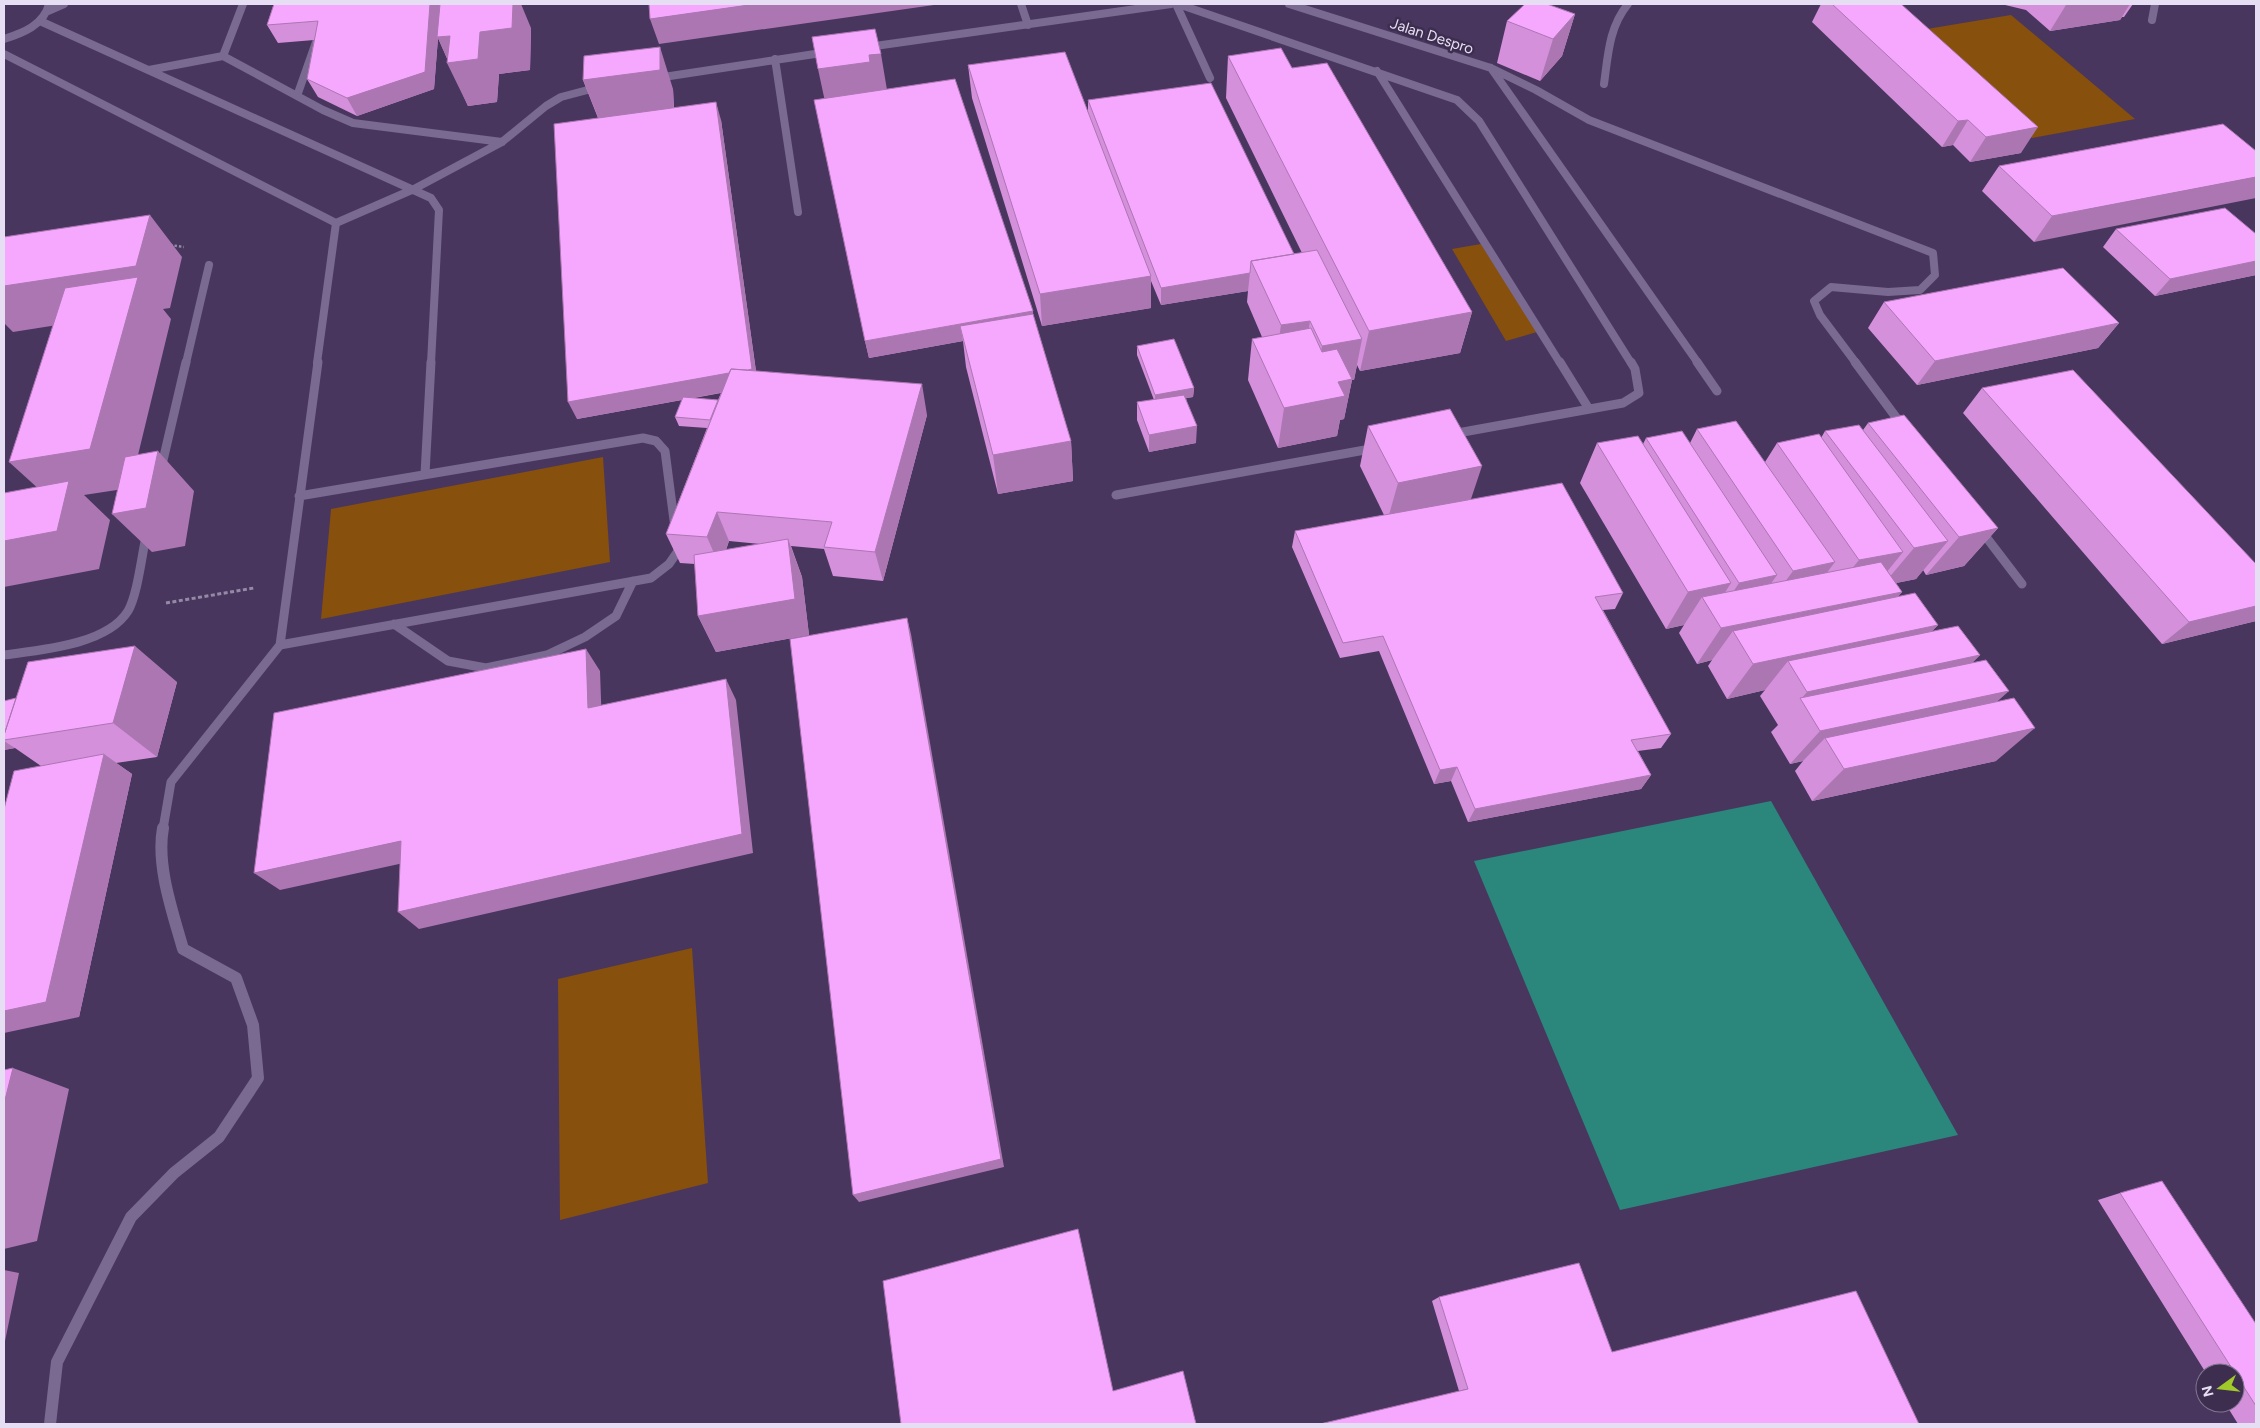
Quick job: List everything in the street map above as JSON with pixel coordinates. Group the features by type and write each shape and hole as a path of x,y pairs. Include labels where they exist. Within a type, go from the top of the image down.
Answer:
{"lane":[{"path":"4,39 17,35 40,21 49,8 64,4"},
{"path":"223,56 243,4"},
{"path":"1021,4 1028,25"},
{"path":"863,48 1171,4"},
{"path":"1177,4 1458,100 1479,120 1635,369 1639,393 1623,403 1444,436"},
{"path":"1177,4 1210,78"},
{"name":"Jalan Despro","path":"1289,4 1307,6 1490,68 1536,90 1589,120 1933,253 1935,275 1920,290 1888,292 1831,287 1814,301 1820,315 1909,434"},
{"path":"1604,84 1610,39 1618,14 1628,4"},
{"path":"2152,20 2155,4"},
{"path":"40,21 431,198 438,210 425,474"},
{"path":"297,96 316,40"},
{"path":"652,78 834,52"},
{"path":"4,54 336,223"},
{"path":"149,70 223,56 331,116 353,123 502,142"},
{"path":"775,59 798,212"},
{"path":"1490,68 1717,391"},
{"path":"1377,71 1589,409"},
{"path":"336,223 414,189 502,142 556,100 579,91 604,86"},
{"path":"50,1424 58,1362 131,1217 174,1173 219,1137 258,1078 253,1025 236,978 183,950 166,887 161,838 170,782 280,645 336,223"},
{"path":"160,476 209,265"},
{"path":"280,645 651,578 669,564 678,551 665,451 663,446 654,440 643,438 299,496"},
{"path":"1116,495 1386,446"},
{"path":"1974,521 2022,584"},
{"path":"4,655 73,643 111,628 129,610 149,524"},
{"path":"394,624 448,661 486,668 547,655 585,637 616,616 633,581"}],"path":[{"path":"165,245 182,246 209,265"},
{"path":"129,610 288,582"}],"shaded area":[{"path":"4,4 2256,4 2256,1424 4,1424"},
{"path":"2011,15 2135,119 2032,138 1915,31"},
{"path":"1481,244 1537,332 1506,341 1452,249"},
{"path":"603,457 610,562 321,619 331,509"},
{"path":"1771,801 1958,1135 1620,1210 1474,861"},
{"path":"692,948 708,1183 560,1220 558,979"}],"building":[{"path":"274,4 430,4 425,72 347,98 307,79 318,21 267,25"},
{"path":"440,4 513,4 512,28 480,32 478,59 447,63 450,36 437,37"},
{"path":"649,4 756,4 650,19"},
{"path":"1525,4 1547,4 1575,14 1553,39 1507,21"},
{"path":"1832,4 1901,4 2038,127 1986,137 1968,120 1958,121"},
{"path":"875,29 881,54 869,55 870,62 818,69 812,37"},
{"path":"660,47 660,70 583,80 584,56"},
{"path":"1281,48 1292,68 1327,63 1472,312 1369,331 1228,56"},
{"path":"1065,52 1151,276 1040,294 968,65"},
{"path":"955,79 1033,311 865,341 814,100"},
{"path":"1211,83 1294,254 1251,261 1250,273 1161,288 1088,100"},
{"path":"716,102 752,369 731,369 729,373 568,402 554,124"},
{"path":"2223,124 2256,151 2256,177 2052,216 1999,166"},
{"path":"2225,208 2256,234 2256,261 2170,279 2116,229"},
{"path":"150,215 136,266 4,286 4,237"},
{"path":"1317,250 1362,339 1322,346 1310,321 1281,325 1251,261"},
{"path":"2063,268 2119,323 1935,361 1884,302"},
{"path":"138,277 90,449 9,462 65,288"},
{"path":"1033,314 1071,441 993,455 960,326"},
{"path":"1311,328 1322,352 1337,349 1352,379 1338,382 1345,396 1284,408 1252,339"},
{"path":"1174,339 1194,388 1155,395 1137,346"},
{"path":"731,369 922,384 875,552 824,547 832,522 717,512 707,537 666,534"},
{"path":"2073,370 2256,564 2256,606 2189,622 1982,388"},
{"path":"1184,395 1197,426 1149,435 1137,402"},
{"path":"683,397 718,400 710,420 675,417"},
{"path":"1450,409 1482,466 1398,483 1368,426"},
{"path":"1904,415 1998,528 1959,537 1868,423"},
{"path":"1736,421 1835,562 1793,571 1697,429"},
{"path":"1859,425 1948,541 1914,548 1825,431"},
{"path":"1682,431 1777,575 1739,583 1646,438"},
{"path":"1819,434 1903,552 1859,560 1777,443"},
{"path":"1638,436 1731,583 1688,592 1597,443"},
{"path":"158,451 146,508 112,514 125,457"},
{"path":"69,481 57,531 4,541 4,493"},
{"path":"1562,483 1623,593 1595,597 1671,734 1631,740 1651,775 1475,809 1457,767 1440,770 1383,636 1343,643 1295,531"},
{"path":"788,539 795,599 698,616 694,555"},
{"path":"1881,562 1902,592 1721,628 1702,597"},
{"path":"1915,593 1938,625 1753,664 1733,631"},
{"path":"907,618 1001,1159 853,1195 790,639"},
{"path":"1958,626 1980,655 1807,692 1788,661"},
{"path":"135,646 113,723 4,740 28,662"},
{"path":"586,649 588,708 726,679 742,834 398,912 401,841 254,873 274,713"},
{"path":"1986,660 2009,691 1820,731 1800,698"},
{"path":"16,698 4,735 4,701"},
{"path":"2014,698 2035,728 1844,769 1825,738"},
{"path":"104,754 46,1002 4,1011 4,809 14,771"},
{"path":"13,1068 4,1104 4,1070"},
{"path":"2162,1181 2256,1324 2256,1406 2245,1389 2245,1363 2229,1363 2120,1193"},
{"path":"1078,1229 1113,1391 1183,1371 1196,1424 901,1424 883,1281"},
{"path":"1579,1263 1612,1352 1856,1291 1919,1424 1320,1424 1468,1389 1439,1297"}]}
